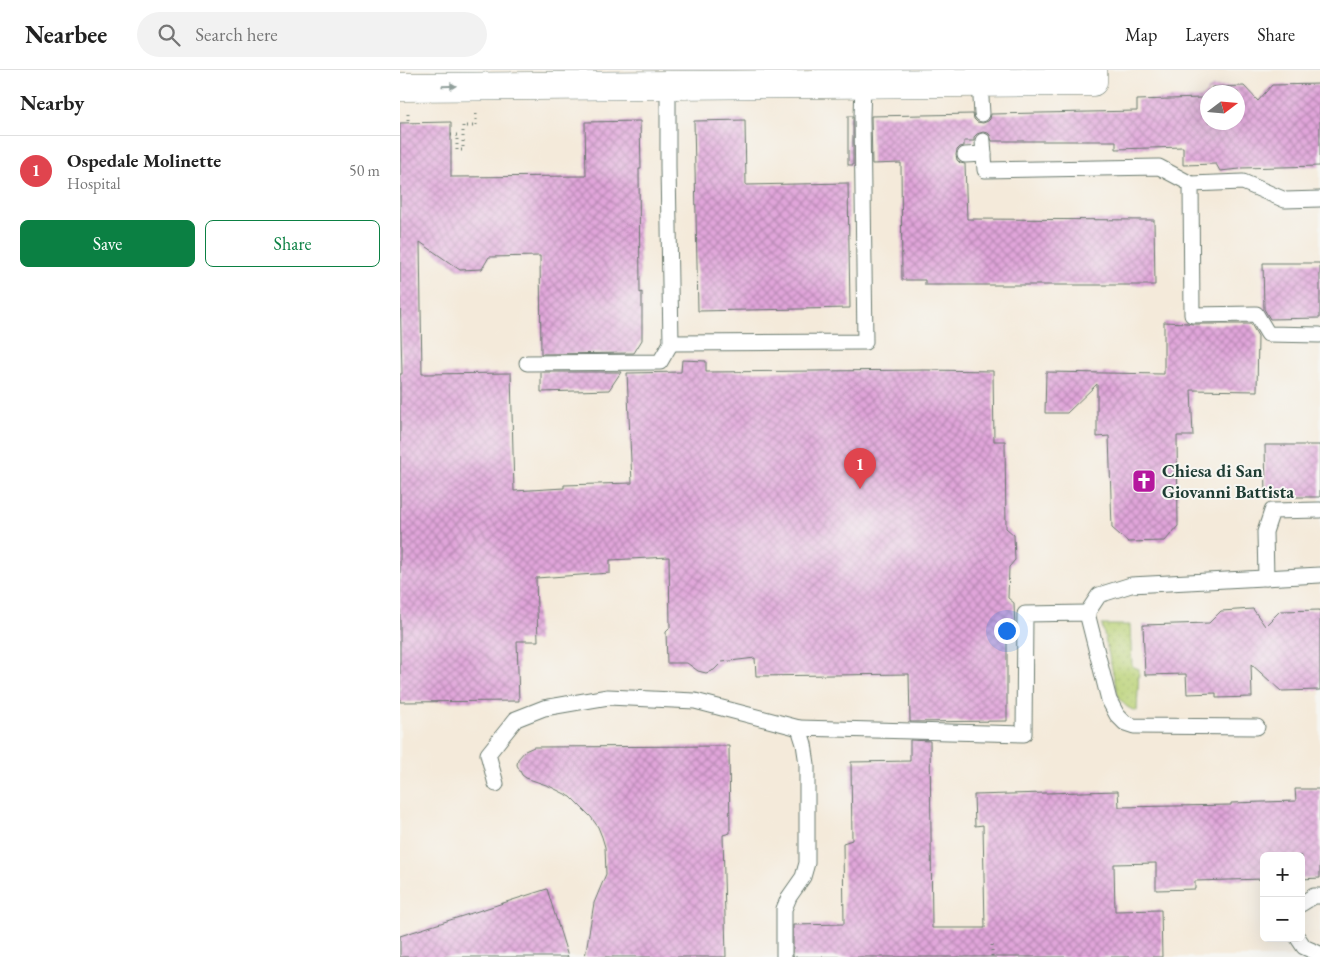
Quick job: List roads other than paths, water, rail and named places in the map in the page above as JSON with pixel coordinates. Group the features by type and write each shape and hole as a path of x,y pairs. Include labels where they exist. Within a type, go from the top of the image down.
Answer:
{"street":[{"path":"409,81 475,86 667,77 862,83 980,82 1093,76"}],"lane":[{"path":"527,363 660,362 671,343 667,77"},
{"path":"980,82 982,114"},
{"path":"671,343 865,342 869,158 862,83"},
{"path":"965,155 984,148 985,170 1159,167 1191,184 1243,182 1285,200 1320,199"},
{"path":"1191,184 1192,315 1256,314 1268,334 1320,335"},
{"path":"1266,578 1265,532 1272,511 1320,510"},
{"path":"1257,726 1134,726 1125,723 1117,715 1109,700 1087,613 1099,595 1131,585 1320,576"},
{"path":"496,784 488,754 516,719 544,708 608,698 695,701 799,728 1024,734 1025,614 1087,613"},
{"path":"784,957 784,909 789,896 803,876 808,863 807,764 799,728"},
{"path":"1305,902 1314,896 1320,896"},
{"path":"1301,942 1304,947 1320,954"}],"place":[{"name":"Chiesa di San Giovanni Battista","path":"1144,481"},
{"name":"Ospedale Molinette","path":"860,489"}]}
